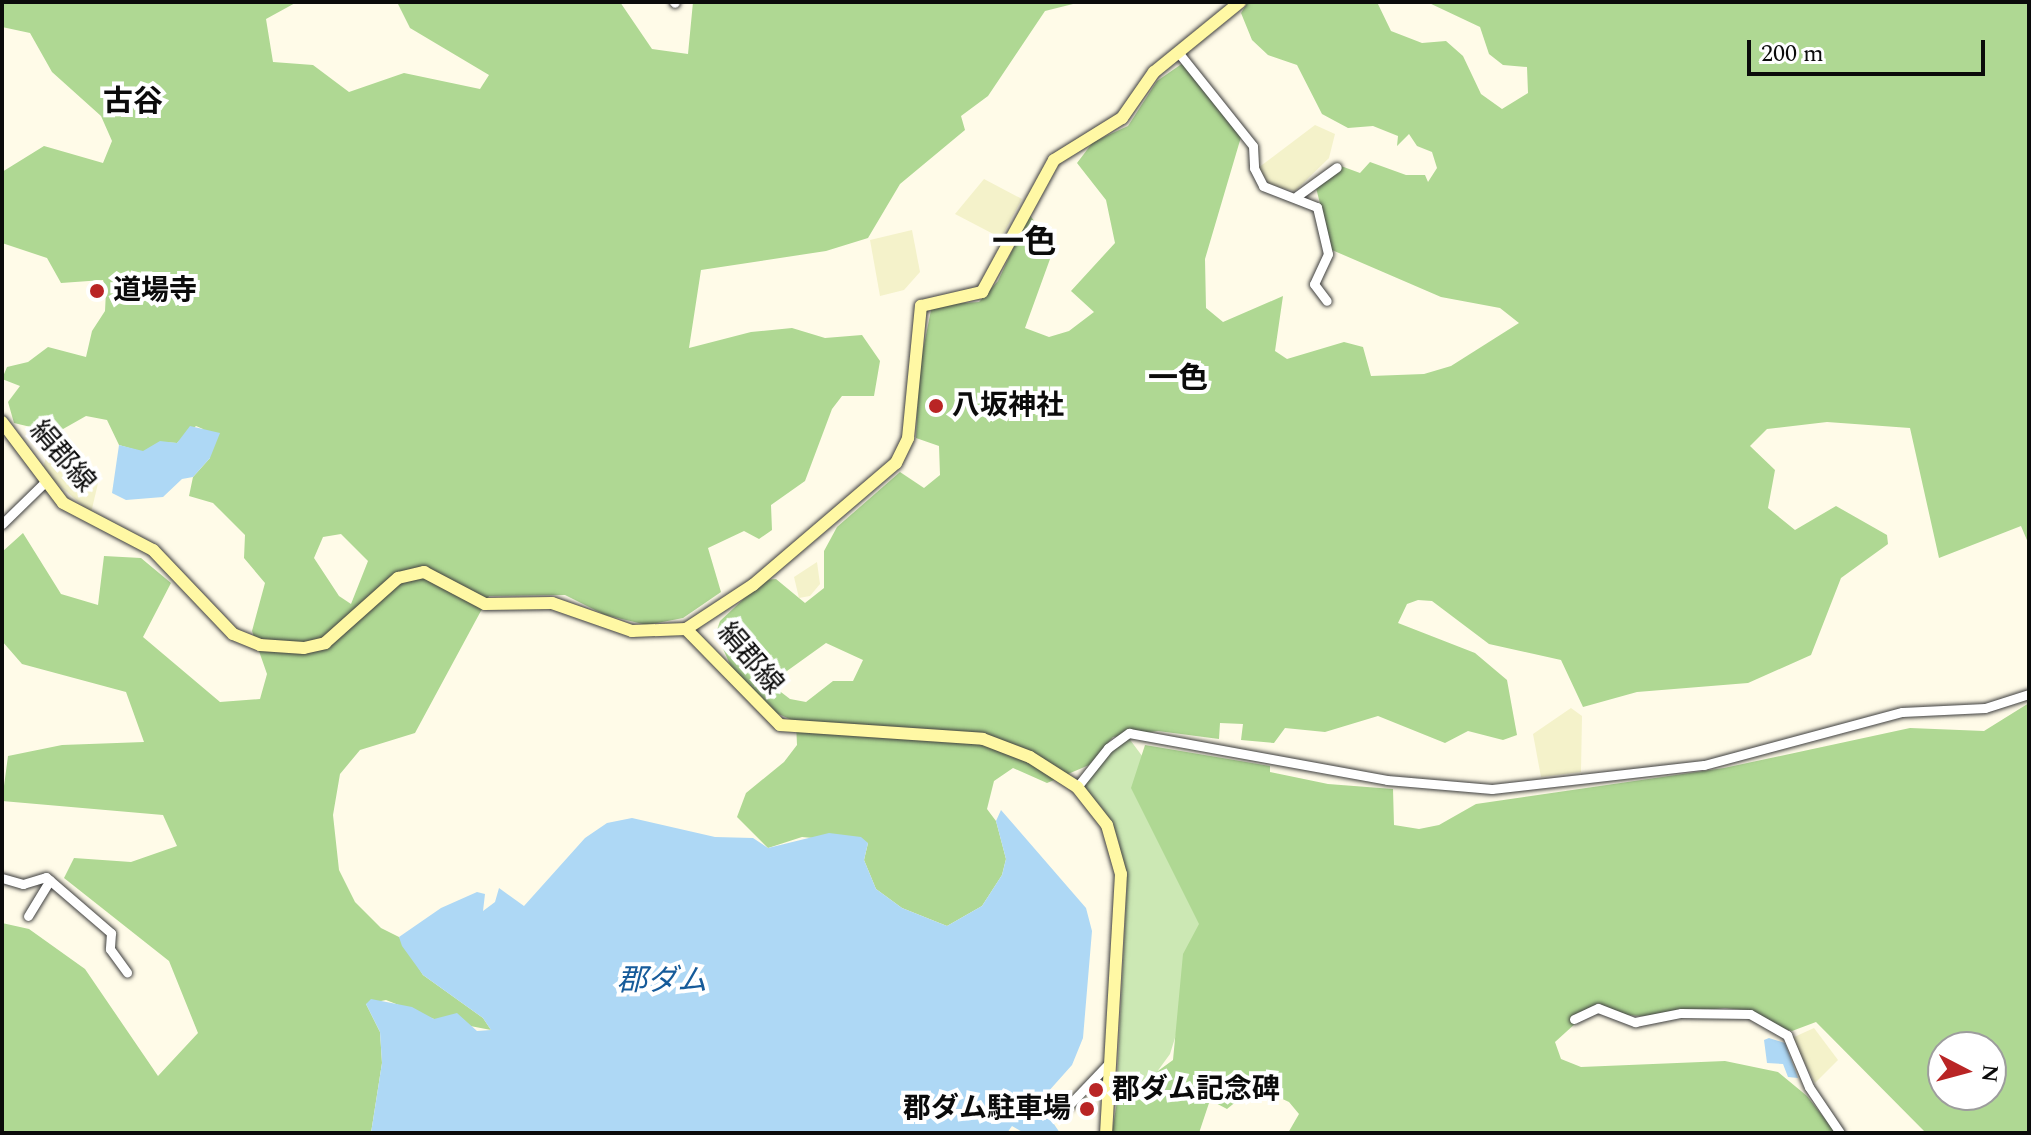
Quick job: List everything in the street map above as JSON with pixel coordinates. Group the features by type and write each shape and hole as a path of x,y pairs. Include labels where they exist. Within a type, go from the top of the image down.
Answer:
{"main road":[{"path":"686,629 753,585 896,463 908,438 921,306 982,292 1054,160 1122,118 1154,72 1240,2"},
{"name":"絹郡線","path":"2,422 45,482 86,518 153,550 233,634 260,645 304,648 325,643 398,578 424,572 485,604 561,605 632,631 686,629 706,644 780,725 983,739 1030,757 1077,787 1107,825 1121,874 1106,1133"}],"street":[{"path":"1178,52 1253,146 1254,168 1263,186 1297,196 1317,207 1328,258 1314,284 1327,301"},
{"path":"1297,196 1337,167"},
{"path":"2,524 45,482"},
{"path":"1077,787 1108,748 1129,733 1387,780 1492,789 1704,765 1902,712 1985,708 2029,694"},
{"path":"2,878 10,884 50,880 111,933 110,949 127,972"},
{"path":"28,916 50,880"},
{"path":"1574,1019 1598,1008 1635,1022 1696,1012 1750,1014 1787,1035 1809,1087 1840,1133"},
{"path":"1069,1105 1110,1062"}],"shaded area":[{"path":"1315,125 1335,134 1329,158 1295,191 1270,185 1258,168"},
{"path":"984,179 1022,199 1001,238 955,214"},
{"path":"912,230 920,272 904,290 880,296 870,240"},
{"path":"48,452 99,479 91,513 42,470"},
{"path":"817,562 820,584 810,596 799,598 794,577"},
{"path":"1571,708 1582,716 1581,772 1541,777 1533,734"},
{"path":"1814,1028 1838,1060 1815,1083 1792,1038"}],"green space":[{"path":"2,2 297,2 266,19 273,62 313,65 349,92 404,73 480,89 489,75 410,28 397,2 620,2 652,49 688,54 693,2 1081,2 1045,11 988,96 961,116 965,130 900,184 868,238 826,251 701,270 689,348 751,332 792,328 825,338 862,335 880,361 874,396 842,396 832,409 805,481 771,505 772,530 759,539 744,531 708,548 721,592 683,618 647,625 605,615 565,595 489,596 415,733 360,750 340,774 333,815 339,870 355,902 381,928 399,937 423,975 483,1018 491,1030 434,1019 386,1000 366,1004 380,1032 382,1063 371,1133 2,1133 2,923 29,929 85,969 158,1076 198,1033 169,961 64,878 74,858 131,862 177,846 163,815 2,801 8,756 62,745 144,742 126,692 22,664 2,641 2,552 23,533 61,594 98,605 104,556 141,558 171,583 143,637 220,702 260,699 267,674 252,631 265,583 244,558 245,535 213,503 189,496 193,477 210,458 203,429 196,426 177,443 160,442 143,452 119,445 107,420 86,416 56,433 14,423 8,402 20,386 2,379 7,367 28,362 48,347 86,357 92,331 105,311 106,291 103,280 61,283 47,258 2,243 2,172 44,146 103,163 112,141 101,116 52,72 30,33 2,27","holes":["341,534 368,561 351,604 339,596 314,558 323,537"]},
{"path":"1248,2 1377,2 1391,31 1422,43 1446,41 1463,56 1481,94 1502,109 1528,93 1527,67 1503,65 1489,54 1480,27 1427,2 2029,2 2029,545 2021,526 1939,558 1910,428 1827,422 1767,429 1750,446 1775,470 1768,508 1795,530 1836,506 1887,535 1888,544 1841,578 1811,655 1748,683 1637,692 1583,707 1561,660 1489,644 1432,601 1418,600 1407,604 1398,623 1475,653 1507,680 1517,735 1503,740 1468,731 1445,743 1378,716 1325,732 1285,728 1274,743 1241,740 1243,724 1220,723 1219,739 1158,731 1113,737 1089,765 1047,783 1013,768 994,781 987,809 996,821 1006,859 1002,875 982,906 947,926 902,908 876,889 864,860 868,843 802,837 768,848 737,817 746,793 784,762 797,745 796,722 772,711 732,669 716,633 720,621 764,580 776,579 805,603 824,588 824,551 837,527 900,472 924,488 940,475 939,446 916,438 919,370 932,305 979,302 998,281 1029,214 1054,248 1025,328 1049,337 1069,331 1094,312 1071,291 1115,243 1106,200 1077,163 1093,142 1128,126 1157,81 1183,63 1241,137 1205,259 1206,308 1223,322 1283,296 1275,351 1287,359 1344,342 1363,347 1371,376 1424,374 1451,366 1519,323 1500,308 1441,297 1332,250 1315,184 1341,166 1360,173 1370,162 1406,175 1425,175 1428,182 1437,168 1432,152 1417,146 1409,134 1397,146 1398,136 1373,126 1348,128 1322,114 1297,65 1268,55 1252,40 1241,13","holes":["826,643 863,660 853,681 833,681 806,702 790,699 777,689 780,676"]},
{"path":"2029,703 2029,1133 1926,1133 1816,1022 1792,1031 1768,1024 1752,1011 1725,1008 1643,1016 1621,1015 1598,1003 1555,1042 1561,1059 1581,1067 1725,1061 1778,1072 1807,1096 1836,1133 1288,1133 1299,1114 1289,1102 1265,1091 1243,1096 1227,1109 1210,1100 1199,1133 1112,1133 1117,1101 1173,1060 1183,954 1199,924 1131,788 1145,745 1270,766 1270,772 1328,784 1393,789 1394,825 1419,829 1439,825 1476,804 1724,768 1910,728 1984,731"},
{"path":"1128,737 1154,772 1207,935 1170,1054 1154,1076 1116,1098 1127,885 1118,839 1102,808 1082,788 1113,748"}],"water":[{"path":"190,426 220,433 210,458 193,477 182,479 163,497 126,500 112,493 119,445 143,451 160,441 177,443"},
{"name":"郡ダム","path":"1001,810 1086,908 1092,931 1083,1038 1072,1065 1039,1102 1060,1133 1024,1133 1012,1126 1007,1133 371,1133 382,1063 380,1032 366,1004 371,999 412,1007 434,1019 457,1013 477,1031 491,1030 483,1018 423,975 402,946 399,937 441,908 477,892 485,894 483,911 495,902 499,888 524,906 585,838 607,823 632,818 715,837 753,838 768,848 829,833 861,837 868,843 864,860 876,889 902,908 947,926 982,906 1002,875 1006,859 996,821"},
{"path":"1769,1038 1785,1043 1798,1078 1788,1077 1783,1064 1767,1063 1764,1040"}],"place":[{"name":"道場寺","path":"97,291"},
{"name":"八坂神社","path":"936,406"},
{"name":"郡ダム記念碑","path":"1096,1090"},
{"name":"郡ダム駐車場","path":"1087,1109"}],"district":[{"name":"古谷","path":"133,102"},
{"name":"一色","path":"1024,243"},
{"name":"一色","path":"1178,379"}]}
